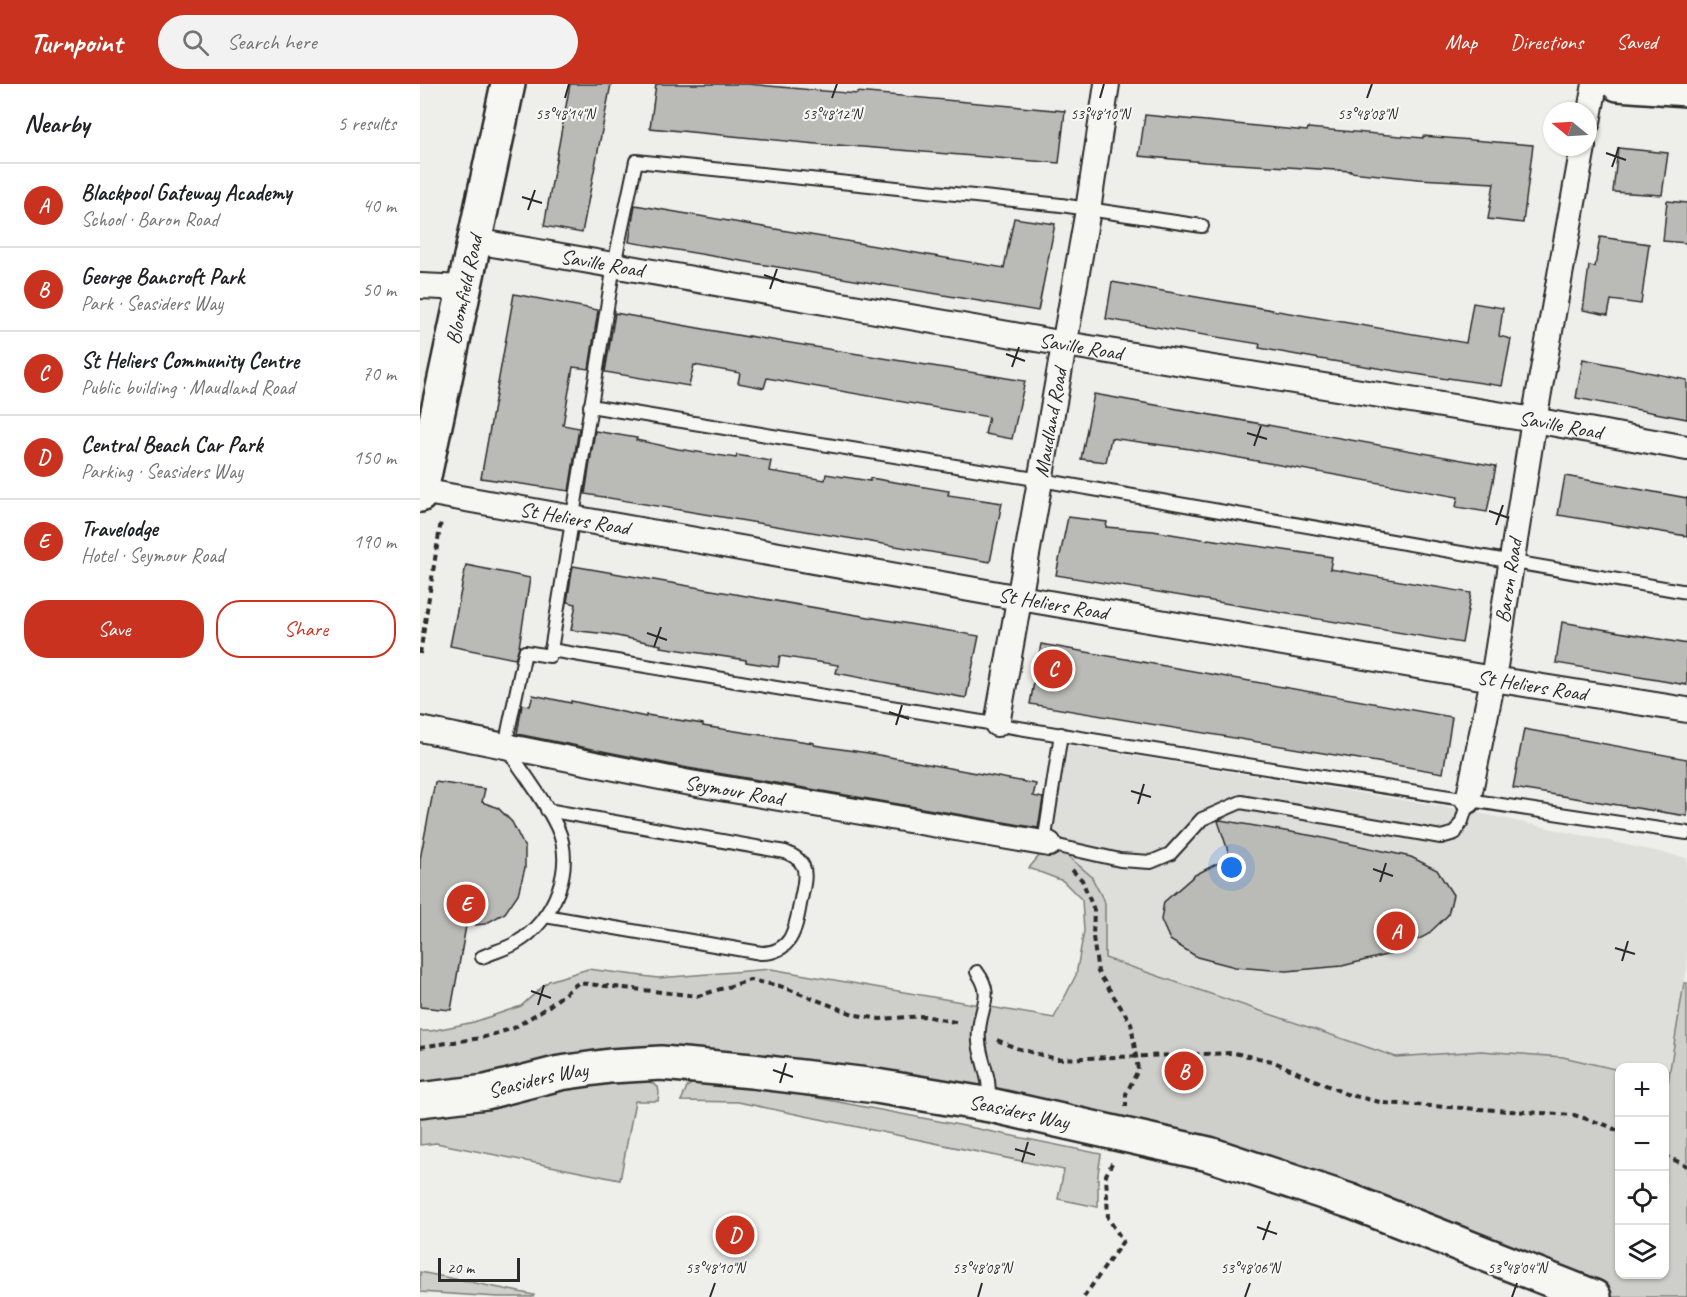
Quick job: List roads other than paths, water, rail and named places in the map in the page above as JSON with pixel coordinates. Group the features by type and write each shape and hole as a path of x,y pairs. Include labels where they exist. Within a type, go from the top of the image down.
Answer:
{"street":[{"name":"Bloomfield Road","path":"420,493 508,84"},
{"name":"Maudland Road","path":"997,724 1065,345 1107,84"},
{"path":"1592,102 1595,84"},
{"path":"1618,84 1687,89"},
{"name":"Baron Road","path":"1468,801 1493,679 1534,420 1581,156"},
{"name":"Saville Road","path":"475,240 1065,345 1534,420 1687,448"},
{"path":"420,286 465,288"},
{"name":"St Heliers Road","path":"420,493 1020,598 1687,710"},
{"name":"Seymour Road","path":"420,729 685,782 1041,842"},
{"name":"Seasiders Way","path":"420,1100 486,1092 560,1073 610,1066 661,1063 876,1086 990,1105 1209,1154 1350,1200 1594,1297"}],"lane":[{"path":"482,957 516,943 532,931 556,898 562,878 565,853 558,829 505,746 525,652 550,656 614,265 636,160 1049,204 1202,226"},
{"path":"590,406 1041,480 1687,592"},
{"path":"551,650 1468,801 1687,833"},
{"path":"1061,734 1041,842 1120,860 1151,862 1170,854 1202,819 1241,802 1441,837 1455,833 1462,821 1468,801"},
{"path":"544,916 761,953 773,953 782,948 796,928 804,884 804,867 797,858 784,852 547,810"},
{"path":"977,972 985,983 986,992 979,1031 979,1046 988,1080 990,1105"}],"place":[{"name":"St Heliers Community Centre","path":"1053,669"},
{"name":"Travelodge","path":"466,904"},
{"name":"Blackpool Gateway Academy","path":"1396,931"},
{"name":"George Bancroft Park","path":"1184,1071"},
{"name":"Central Beach Car Park","path":"735,1235"}]}
